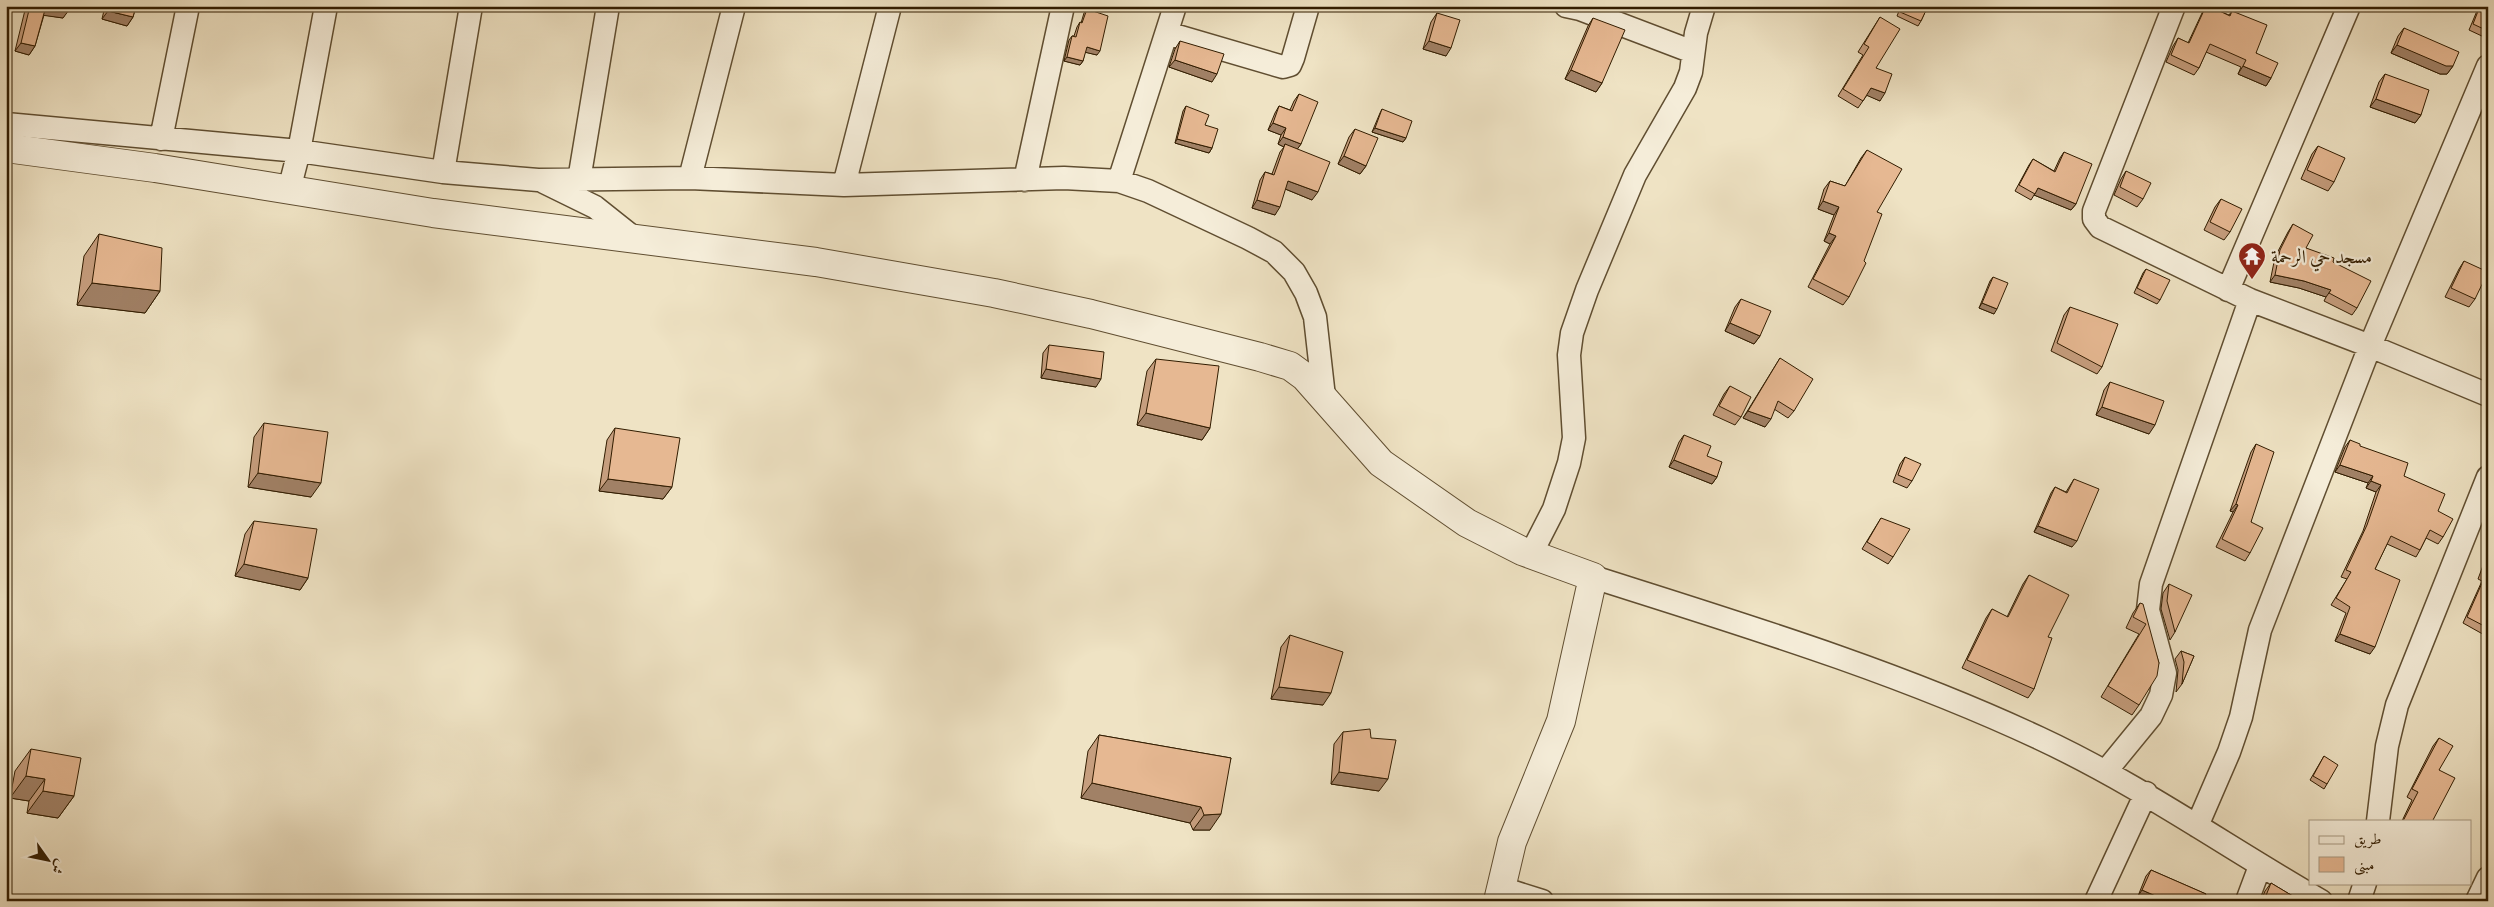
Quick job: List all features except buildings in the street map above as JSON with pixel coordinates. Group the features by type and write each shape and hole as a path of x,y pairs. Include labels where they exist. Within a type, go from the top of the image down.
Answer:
{"street":[{"path":"161,139 188,6"},
{"path":"289,190 299,150 326,6"},
{"path":"443,172 471,6"},
{"path":"580,180 608,6"},
{"path":"690,178 734,6"},
{"path":"844,185 890,6"},
{"path":"1025,180 1063,6"},
{"path":"1119,181 1175,6"},
{"path":"1167,33 1284,67 1290,65 1293,58 1308,6"},
{"path":"1531,554 1554,509 1569,463 1574,438 1569,355 1572,333 1587,290 1635,175 1685,88 1691,72 1696,33 1704,6"},
{"path":"2174,6 2094,211 2094,219 2100,227 2250,300 2370,346 2488,395"},
{"path":"2228,290 2349,6"},
{"path":"1576,7 1693,52"},
{"path":"2198,826 2229,752 2241,717 2260,630 2370,346 2488,66"},
{"path":"6,124 299,150 443,172 538,180 690,178 844,185 1064,178 1119,181 1156,195 1248,238 1274,252 1294,272 1306,293 1315,318 1324,397"},
{"path":"6,148 155,168 433,213 816,262 994,293 1091,314 1290,366 1305,377 1366,447 1387,467 1467,523 1531,554 1593,577 1766,632 1879,671 1987,714 2106,771 2146,793 2260,866 2321,901"},
{"path":"538,180 595,207 634,238"},
{"path":"2106,771 2150,716 2161,695 2166,673 2148,610 2150,584 2250,300"},
{"path":"2378,820 2388,746 2396,705 2488,477"},
{"path":"1542,901 1499,894 1512,842 1561,721 1593,577"},
{"path":"2096,901 2146,793"},
{"path":"2247,901 2260,866"},
{"path":"2477,901 2488,878"},
{"path":"2359,901 2365,884"}],"place":[{"name":"مسجد حي الرحمة","path":"2252,280"}]}
